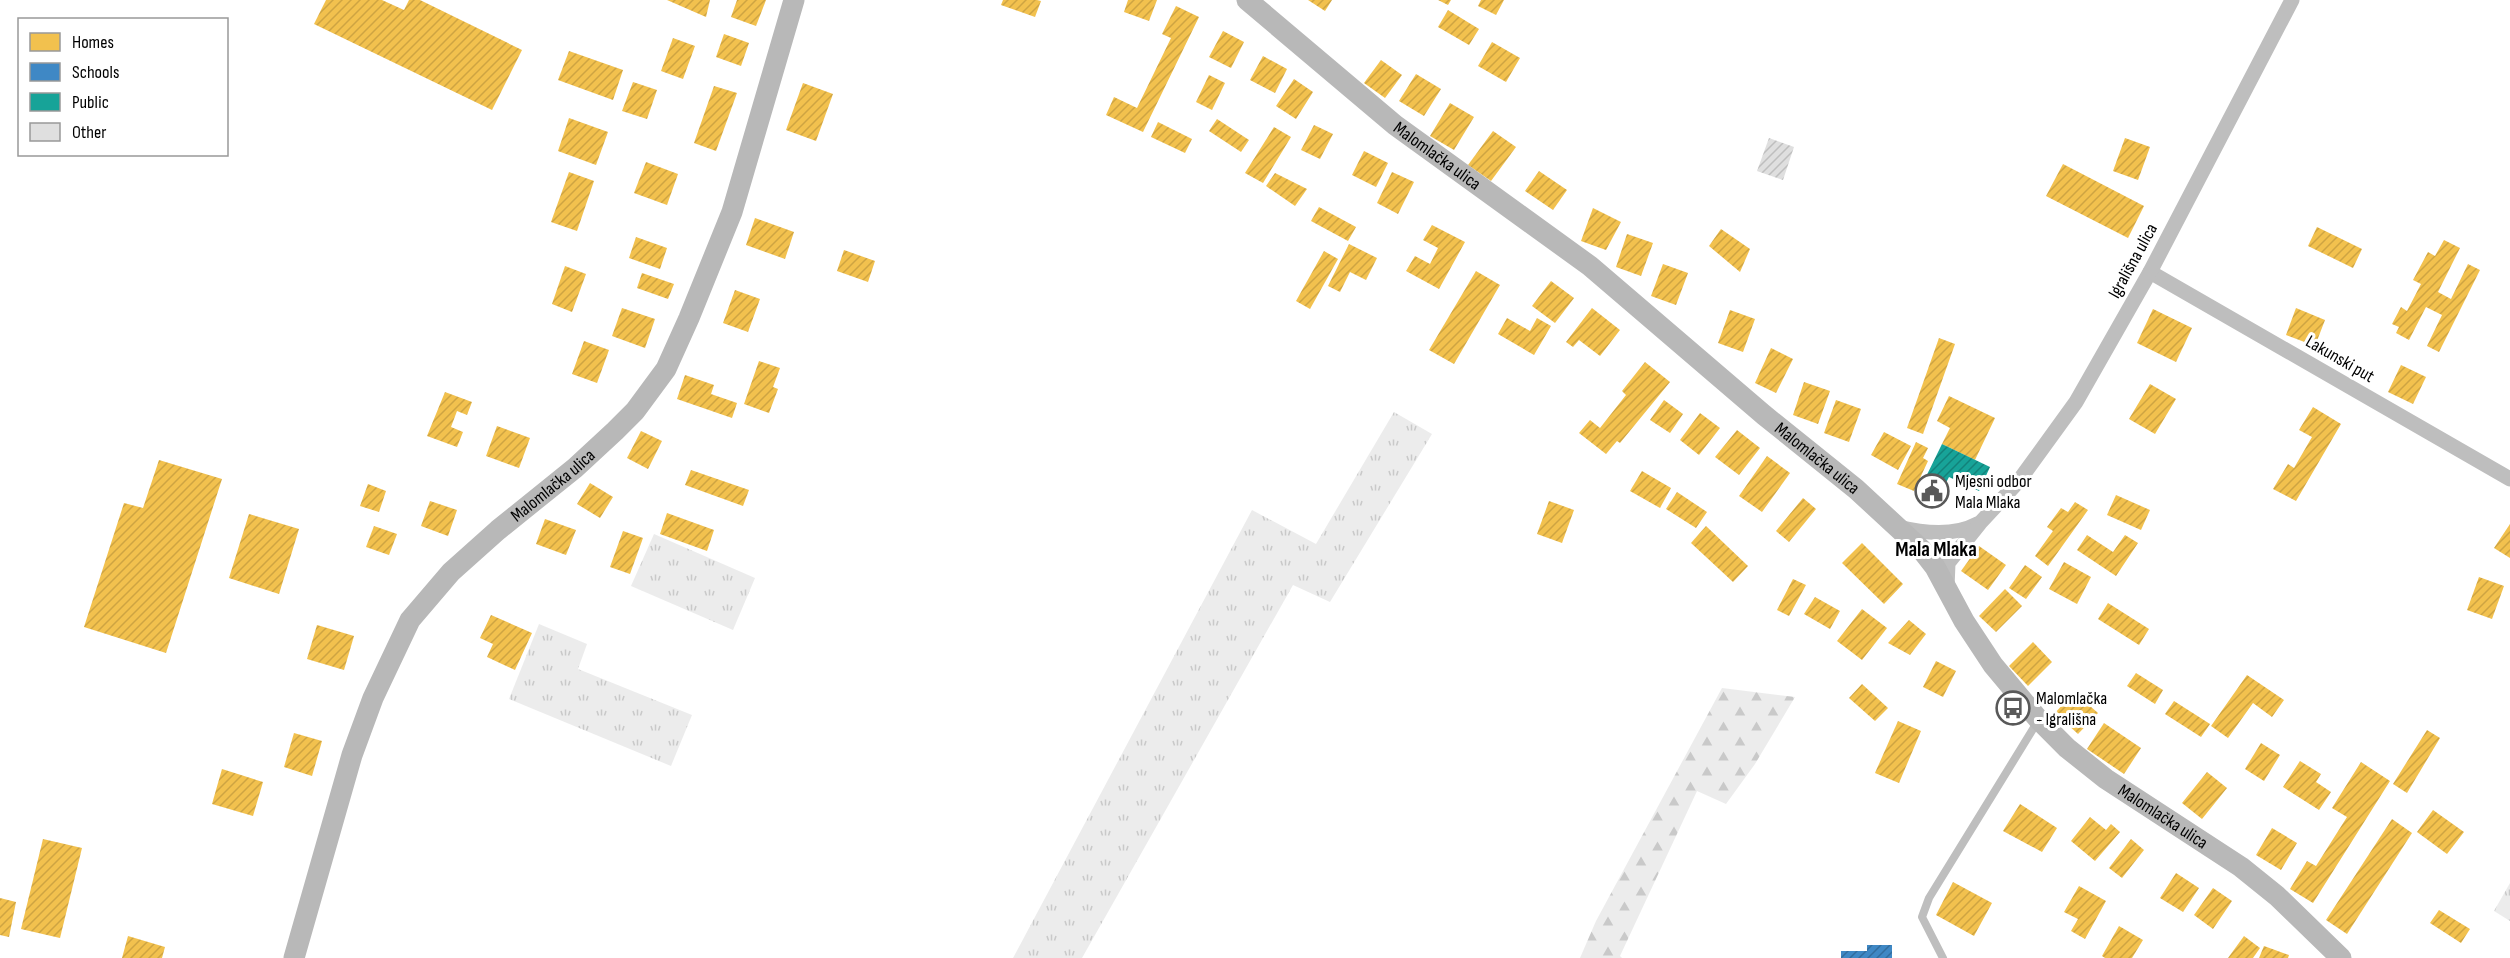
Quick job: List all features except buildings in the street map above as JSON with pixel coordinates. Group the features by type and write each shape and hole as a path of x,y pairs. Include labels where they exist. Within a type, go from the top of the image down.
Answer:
{"street":[{"name":"Malomlačka ulica","path":"294,958 352,754 373,698 410,620 451,572 575,468 615,431 635,411 666,369 690,318 732,212 794,0"},
{"name":"Malomlačka ulica","path":"1247,0 1395,125 1590,266 1898,526 1935,567 1964,621 1994,665 2038,720 2067,748 2106,779 2241,867 2277,896 2341,958"},
{"name":"Igrališna ulica","path":"1947,588 1948,563 1980,523 2018,482 2076,402 2150,272 2292,0"},
{"name":"Lakunski put","path":"2150,272 2510,479"},
{"name":"Igrališna ulica","path":"1898,526 1946,533 1968,529 1980,523"}],"lane":[{"path":"1943,958 1922,917 1929,898 2038,720"}],"green space":[{"path":"1394,412 1432,434 1330,602 1293,585 1082,958 1013,958 1252,510 1316,544"},
{"path":"654,534 755,578 733,630 631,586"},
{"path":"539,624 587,644 578,669 692,715 671,766 509,699"},
{"path":"1722,688 1795,697 1755,764 1726,804 1697,791 1620,956 1622,958 1580,958 1596,921"},
{"path":"2510,883 2510,921 2494,911"}],"place":[{"name":"Mjesni odbor Mala Mlaka","path":"1932,491"},
{"name":"Malomlačka - Igrališna","path":"2013,708"}],"district":[{"name":"Mala Mlaka","path":"1936,549"}]}
